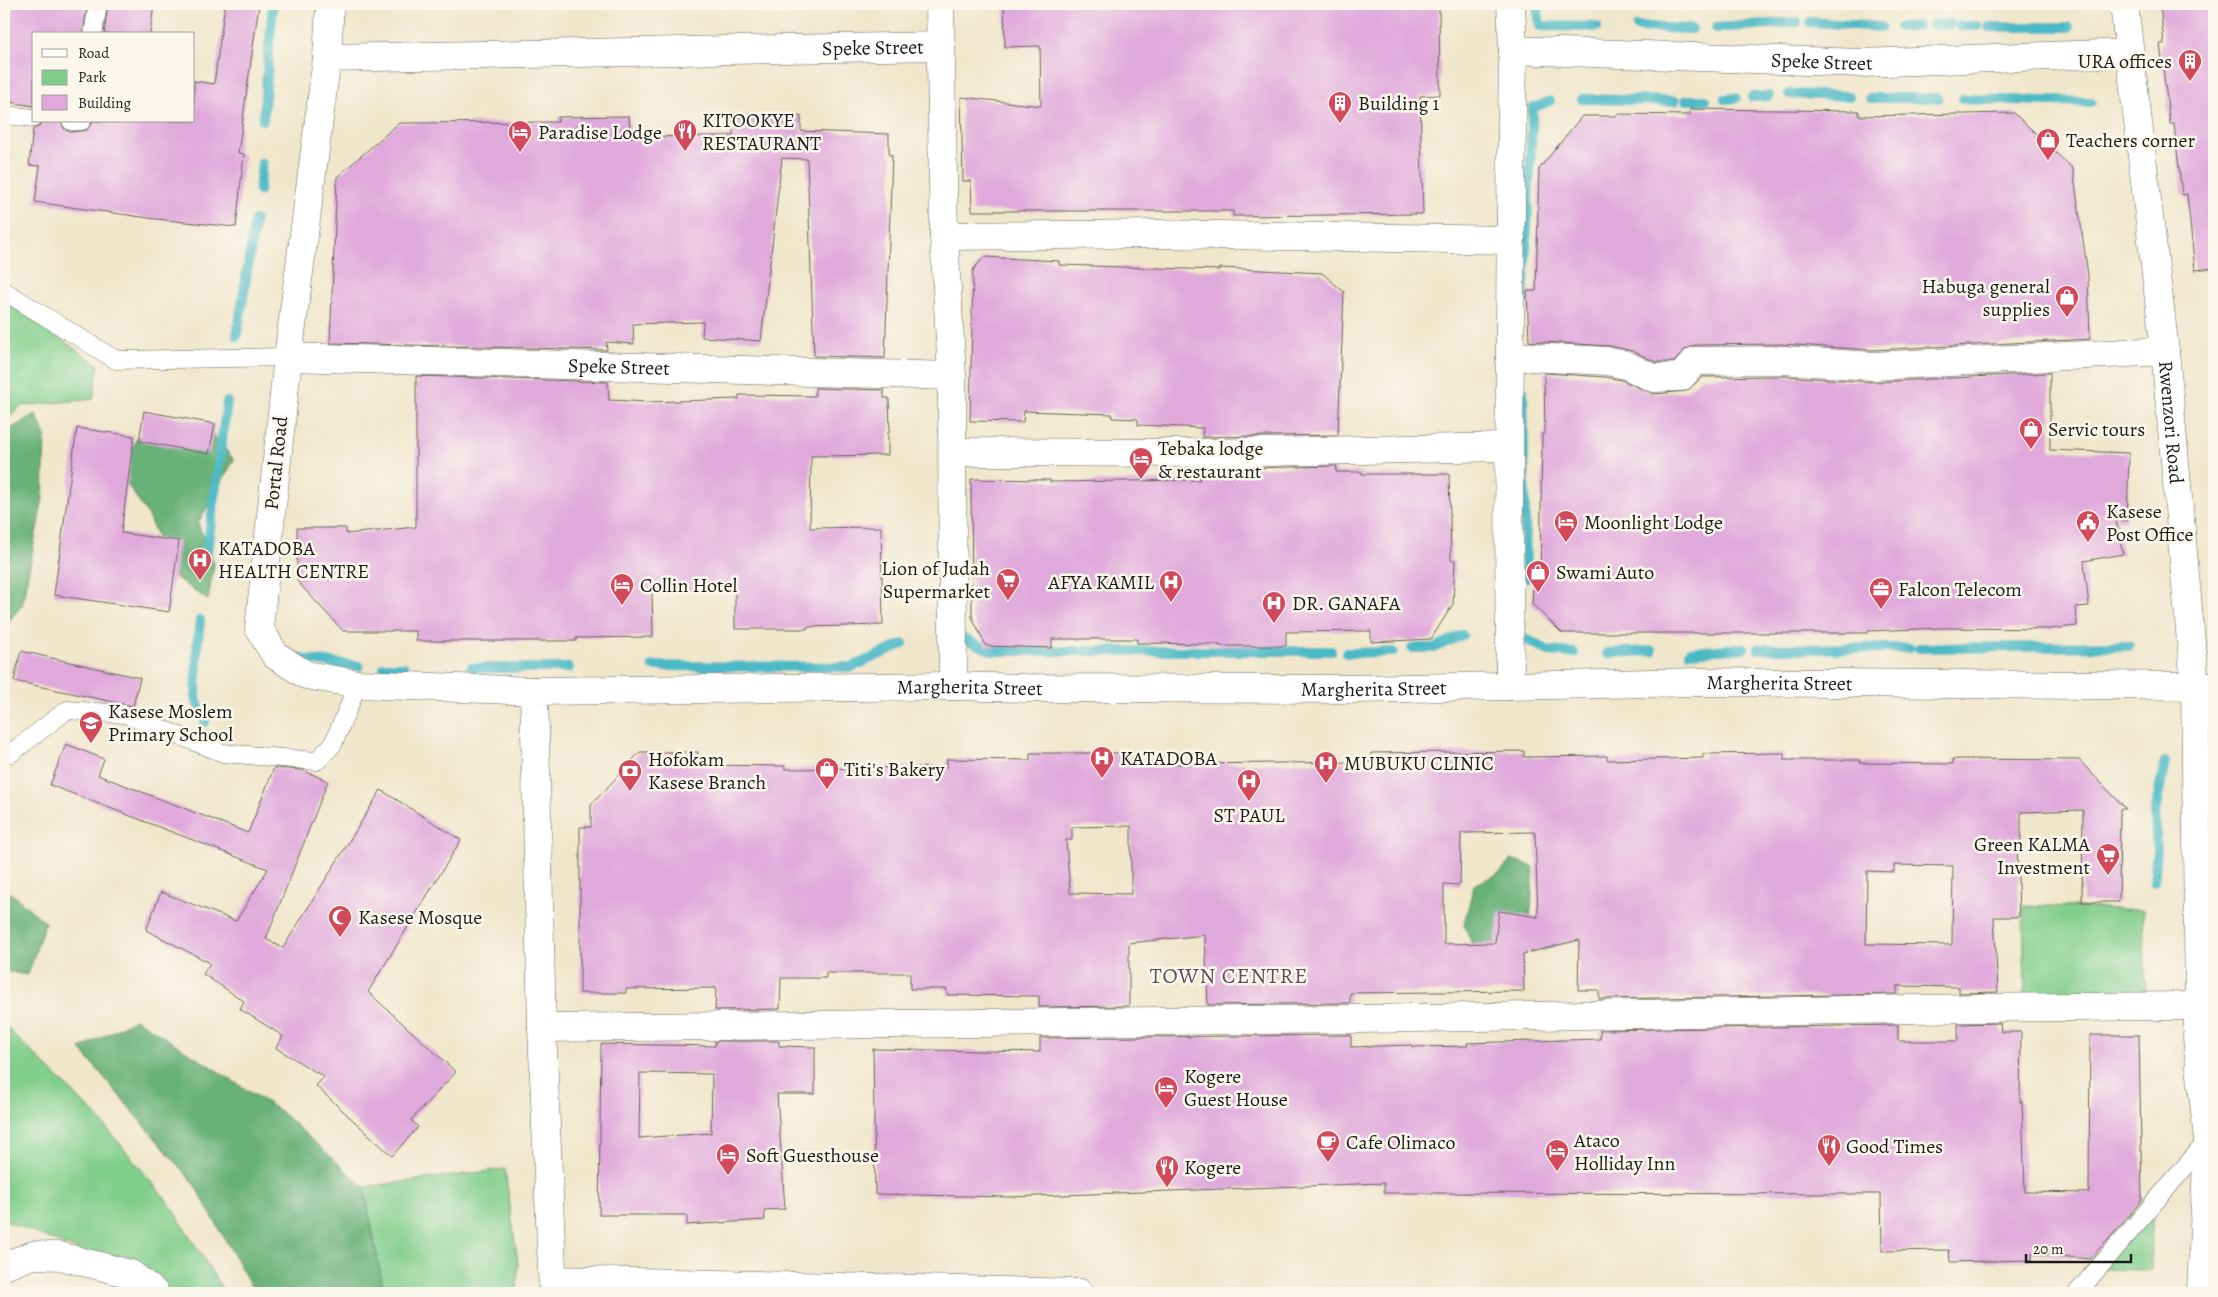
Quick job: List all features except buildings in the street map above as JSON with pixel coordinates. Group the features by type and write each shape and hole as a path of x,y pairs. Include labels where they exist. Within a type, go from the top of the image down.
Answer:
{"street":[{"name":"Portal Road","path":"330,4 327,58 288,357 259,628 275,655 306,675 358,684 534,691"},
{"path":"940,4 944,236 952,376 953,686"},
{"path":"1510,686 1508,447 1511,356 1513,50 1511,4"},
{"name":"Rwenzori Road","path":"2124,4 2205,686 2199,1006 2206,1039 2210,1209 2201,1293"},
{"name":"Speke Street","path":"327,58 941,46"},
{"name":"Speke Street","path":"1513,50 1853,63 2130,53"},
{"path":"944,236 1158,234 1511,240"},
{"path":"1511,356 1606,361 1626,366 1653,378 1681,377 1696,361 1783,360 1872,366 2166,351"},
{"name":"Speke Street","path":"288,357 952,376"},
{"path":"953,452 1208,453 1508,447"},
{"name":"Margherita Street","path":"534,691 953,686 1356,689 1700,682 2205,686"},
{"path":"534,691 542,1028 553,1287 1080,1293"},
{"path":"542,1028 1030,1020 1360,1018 1921,1008 2199,1006"},
{"path":"4,1266 33,1255 60,1256 131,1274 155,1293"}],"lane":[{"path":"93,32 98,4"},
{"path":"4,115 32,118"},
{"path":"4,291 116,360 288,357"},
{"path":"11,753 66,710 124,714 223,753 317,761 333,744 358,684"},
{"path":"2077,1293 2208,1140"}],"green space":[{"path":"4,301 99,365 93,399 21,406 4,422"},
{"path":"36,414 45,436 43,498 22,605 4,627 4,433"},
{"path":"210,430 234,460 198,523 214,564 208,600 176,578 147,514 124,479 126,460 138,437"},
{"path":"1511,859 1534,867 1527,939 1475,952 1464,924 1474,885 1500,873"},
{"path":"4,892 12,894 45,922 28,975 4,971"},
{"path":"2023,905 2143,910 2146,997 2025,994"},
{"path":"136,1019 280,1111 364,1187 384,1293 255,1293 194,1184 80,1049"},
{"path":"4,1025 95,1114 169,1203 225,1293 158,1293 143,1277 4,1220"},
{"path":"505,1169 518,1264 517,1293 384,1293 364,1187"},
{"path":"2153,1197 2151,1270 2081,1269"}],"waterway":[{"path":"263,120 273,4"},
{"path":"1537,4 1540,26 1597,27"},
{"path":"1716,28 1797,22"},
{"path":"1810,22 1881,27"},
{"path":"1932,25 1950,24"},
{"path":"1899,27 1918,26"},
{"path":"1960,26 1978,26"},
{"path":"1637,27 1692,29"},
{"path":"1989,27 2069,27"},
{"path":"1789,94 1849,96"},
{"path":"1752,97 1769,96"},
{"path":"1725,99 1736,98"},
{"path":"1870,98 1938,98"},
{"path":"1582,99 1675,101"},
{"path":"1963,99 2091,102"},
{"path":"1686,100 1706,100"},
{"path":"1523,301 1533,108 1550,101"},
{"path":"259,191 262,163"},
{"path":"237,336 255,220"},
{"path":"1523,391 1526,578"},
{"path":"206,559 227,402"},
{"path":"200,620 196,699 205,722"},
{"path":"1412,648 1434,648 1462,635"},
{"path":"960,637 992,651 1331,651"},
{"path":"1524,638 1549,651 1574,653"},
{"path":"653,666 852,667 903,644"},
{"path":"1919,648 2129,646"},
{"path":"1690,652 1744,648"},
{"path":"1758,649 1909,648"},
{"path":"1607,653 1652,651"},
{"path":"1346,653 1393,652"},
{"path":"296,657 359,666"},
{"path":"384,667 404,667"},
{"path":"471,668 569,668"},
{"path":"2154,882 2157,851 2155,812 2165,762"}],"place":[{"name":"URA offices","path":"2190,82"},
{"name":"Building 1","path":"1340,124"},
{"name":"KITOOKYE RESTAURANT","path":"685,152"},
{"name":"Paradise Lodge","path":"520,153"},
{"name":"Teachers corner","path":"2048,161"},
{"name":"Habuga general supplies","path":"2067,318"},
{"name":"Servic tours","path":"2031,450"},
{"name":"Tebaka lodge & restaurant","path":"1141,480"},
{"name":"Moonlight Lodge","path":"1566,543"},
{"name":"Kasese Post Office","path":"2088,543"},
{"name":"KATADOBA HEALTH CENTRE","path":"200,581"},
{"name":"Swami Auto","path":"1538,593"},
{"name":"Lion of Judah Supermarket","path":"1008,601"},
{"name":"AFYA KAMIL","path":"1171,603"},
{"name":"Collin Hotel","path":"622,606"},
{"name":"Falcon Telecom","path":"1881,610"},
{"name":"DR. GANAFA","path":"1274,624"},
{"name":"Kasese Moslem Primary School","path":"91,744"},
{"name":"KATADOBA","path":"1102,779"},
{"name":"MUBUKU CLINIC","path":"1326,784"},
{"name":"Titi's Bakery","path":"827,790"},
{"name":"Hofokam Kasese Branch","path":"630,792"},
{"name":"ST PAUL","path":"1249,802"},
{"name":"Green KALMA Investment","path":"2108,876"},
{"name":"Kasese Mosque","path":"340,938"},
{"name":"Kogere Guest House","path":"1166,1109"},
{"name":"Cafe Olimaco","path":"1328,1163"},
{"name":"Good Times","path":"1829,1167"},
{"name":"Ataco Holliday Inn","path":"1557,1172"},
{"name":"Soft Guesthouse","path":"728,1176"},
{"name":"Kogere","path":"1167,1188"}],"district":[{"name":"TOWN CENTRE","path":"1229,976"}]}
